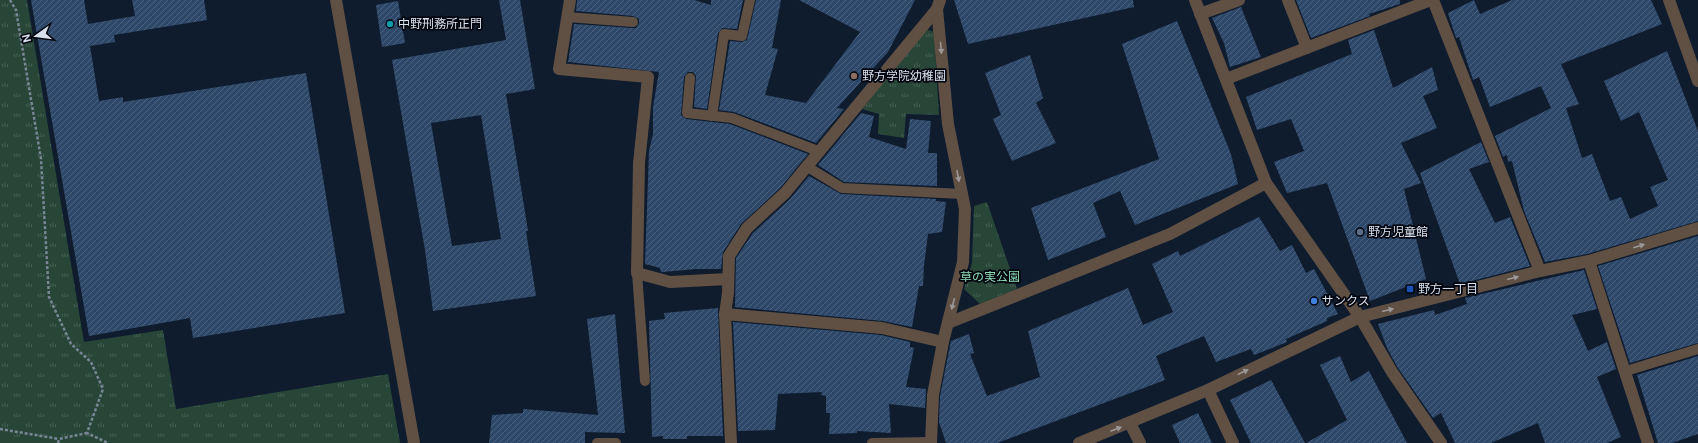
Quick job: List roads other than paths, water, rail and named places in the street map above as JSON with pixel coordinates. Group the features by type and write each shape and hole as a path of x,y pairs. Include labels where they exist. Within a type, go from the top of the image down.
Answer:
{"street":[{"path":"336,0 414,443"},
{"path":"570,0 559,70 648,77 639,163 637,273 670,282 728,279"},
{"path":"1195,0 1266,183 1360,317 1392,372 1441,443"},
{"path":"1200,14 1239,0"},
{"path":"1288,0 1307,48"},
{"path":"1226,79 1432,0 1540,271"},
{"path":"1669,0 1698,81"},
{"path":"731,443 725,314 729,256 747,228 785,193 939,4"},
{"path":"931,442 933,395 943,342 963,262 965,209 948,124 939,4"},
{"path":"948,322 1170,234 1266,183"},
{"path":"1079,443 1208,390 1360,317 1540,271 1589,261 1698,228"},
{"path":"1589,261 1626,371 1648,443"},
{"path":"725,314 882,328 943,342"},
{"path":"1208,390 1233,443"},
{"path":"1130,423 1140,443"}],"lane":[{"path":"712,116 724,34 742,36 750,0"},
{"path":"567,17 633,22"},
{"path":"690,78 687,112 732,118 818,151"},
{"path":"806,166 842,188 962,194"},
{"path":"637,273 645,381"},
{"path":"1626,371 1698,349"},
{"path":"872,443 931,442"},
{"path":"597,443 616,443"}],"place":[{"name":"中野刑務所正門","path":"390,24"},
{"name":"野方学院幼稚園","path":"854,76"},
{"name":"野方児童館","path":"1360,232"},
{"name":"野方一丁目","path":"1410,289"},
{"name":"サンクス","path":"1314,301"}],"park label":[{"name":"草の実公園","path":"990,277"}]}
